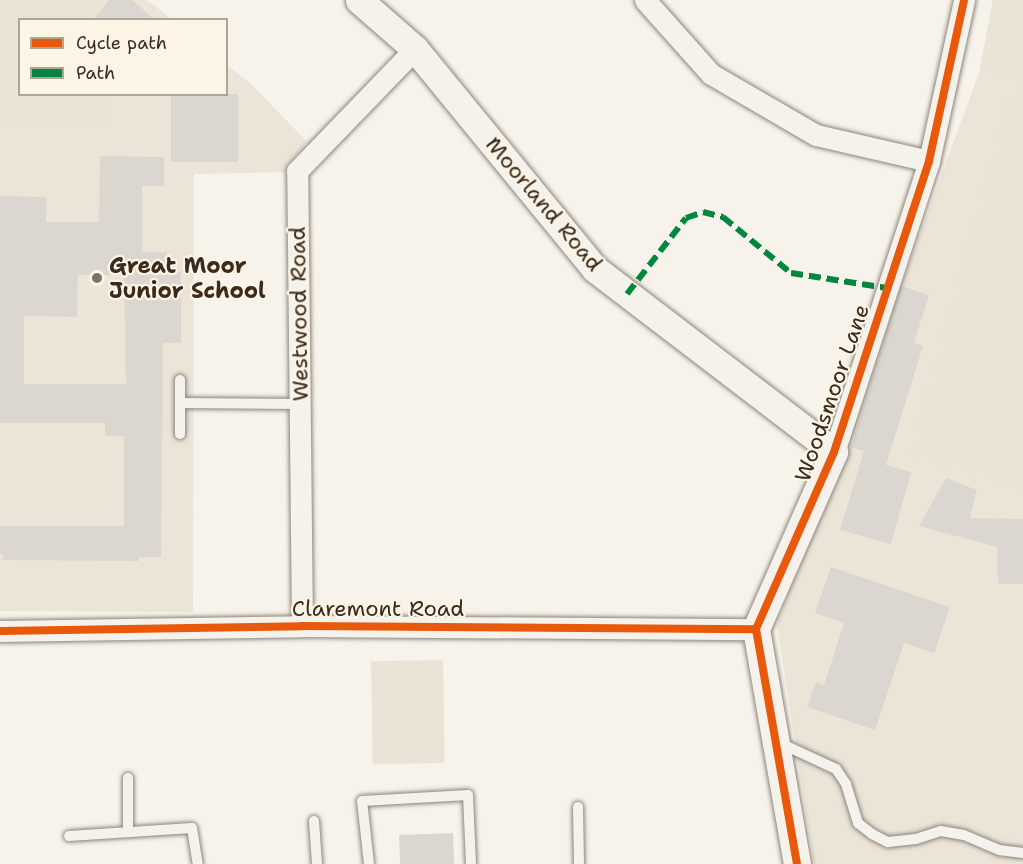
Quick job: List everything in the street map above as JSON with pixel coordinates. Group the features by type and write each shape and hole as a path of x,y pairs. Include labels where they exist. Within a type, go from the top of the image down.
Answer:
{"street":[{"name":"Moorland Road","path":"359,0 415,49 595,269 834,452"},
{"path":"645,0 711,74 816,135 929,161"},
{"name":"Woodsmoor Lane","path":"756,628 834,452 929,161 964,0"},
{"name":"Westwood Road","path":"302,626 297,171 415,49"},
{"name":"Claremont Road","path":"0,631 302,626 756,628"},
{"path":"756,628 796,864"}],"lane":[{"path":"180,380 180,434"},
{"path":"180,403 300,404"},
{"path":"775,741 836,769 846,784 858,823 872,834 888,842 916,839 941,831 964,835 999,850 1023,853"},
{"path":"128,778 128,832"},
{"path":"369,864 362,801 468,795 471,864"},
{"path":"578,807 579,864"},
{"path":"314,821 317,864"},
{"path":"69,836 192,828 198,864"}],"shaded area":[{"name":"Great Moor Junior School","path":"0,0 147,0 170,18 18,18 18,96 228,96 228,66 253,86 307,142 288,163 286,172 194,174 193,612 0,611"},
{"path":"0,0 101,0 88,15 92,18 18,18 18,96 114,96 108,125 0,125"},
{"path":"993,0 1023,0 1023,864 814,864 777,625 980,70"},
{"path":"993,0 1023,0 1023,491 907,457 1011,84 980,69"},
{"path":"443,660 445,763 373,764 371,661"}],"building":[{"path":"109,0 132,0 153,18 95,18"},
{"path":"238,94 238,162 171,162 171,96"},
{"path":"100,156 164,157 164,186 142,186 142,252 167,252 167,272 181,272 181,343 163,343 161,557 139,557 139,561 3,560 3,554 0,554 0,526 124,526 124,436 105,436 105,423 0,423 0,196 46,197 46,222 99,222","holes":["78,275 124,275 126,384 24,384 24,316 77,317"]},
{"path":"901,286 929,295 914,343 923,346 886,465 911,472 891,544 840,530 864,451 851,447"},
{"path":"946,478 977,490 970,518 1023,519 1023,584 998,584 997,547 919,526"},
{"path":"831,567 950,607 934,653 904,643 875,730 807,707 816,682 824,685 844,623 815,613"},
{"path":"453,833 454,864 400,864 399,835"}],"marked path":[{"path":"627,294 686,218 703,212 723,217 791,273 887,288"}],"cycle path":[{"path":"797,864 756,629 834,452 929,161 964,0"},
{"path":"0,631 302,626 756,629"}],"place":[{"name":"Great Moor Junior School","path":"97,278"}]}
